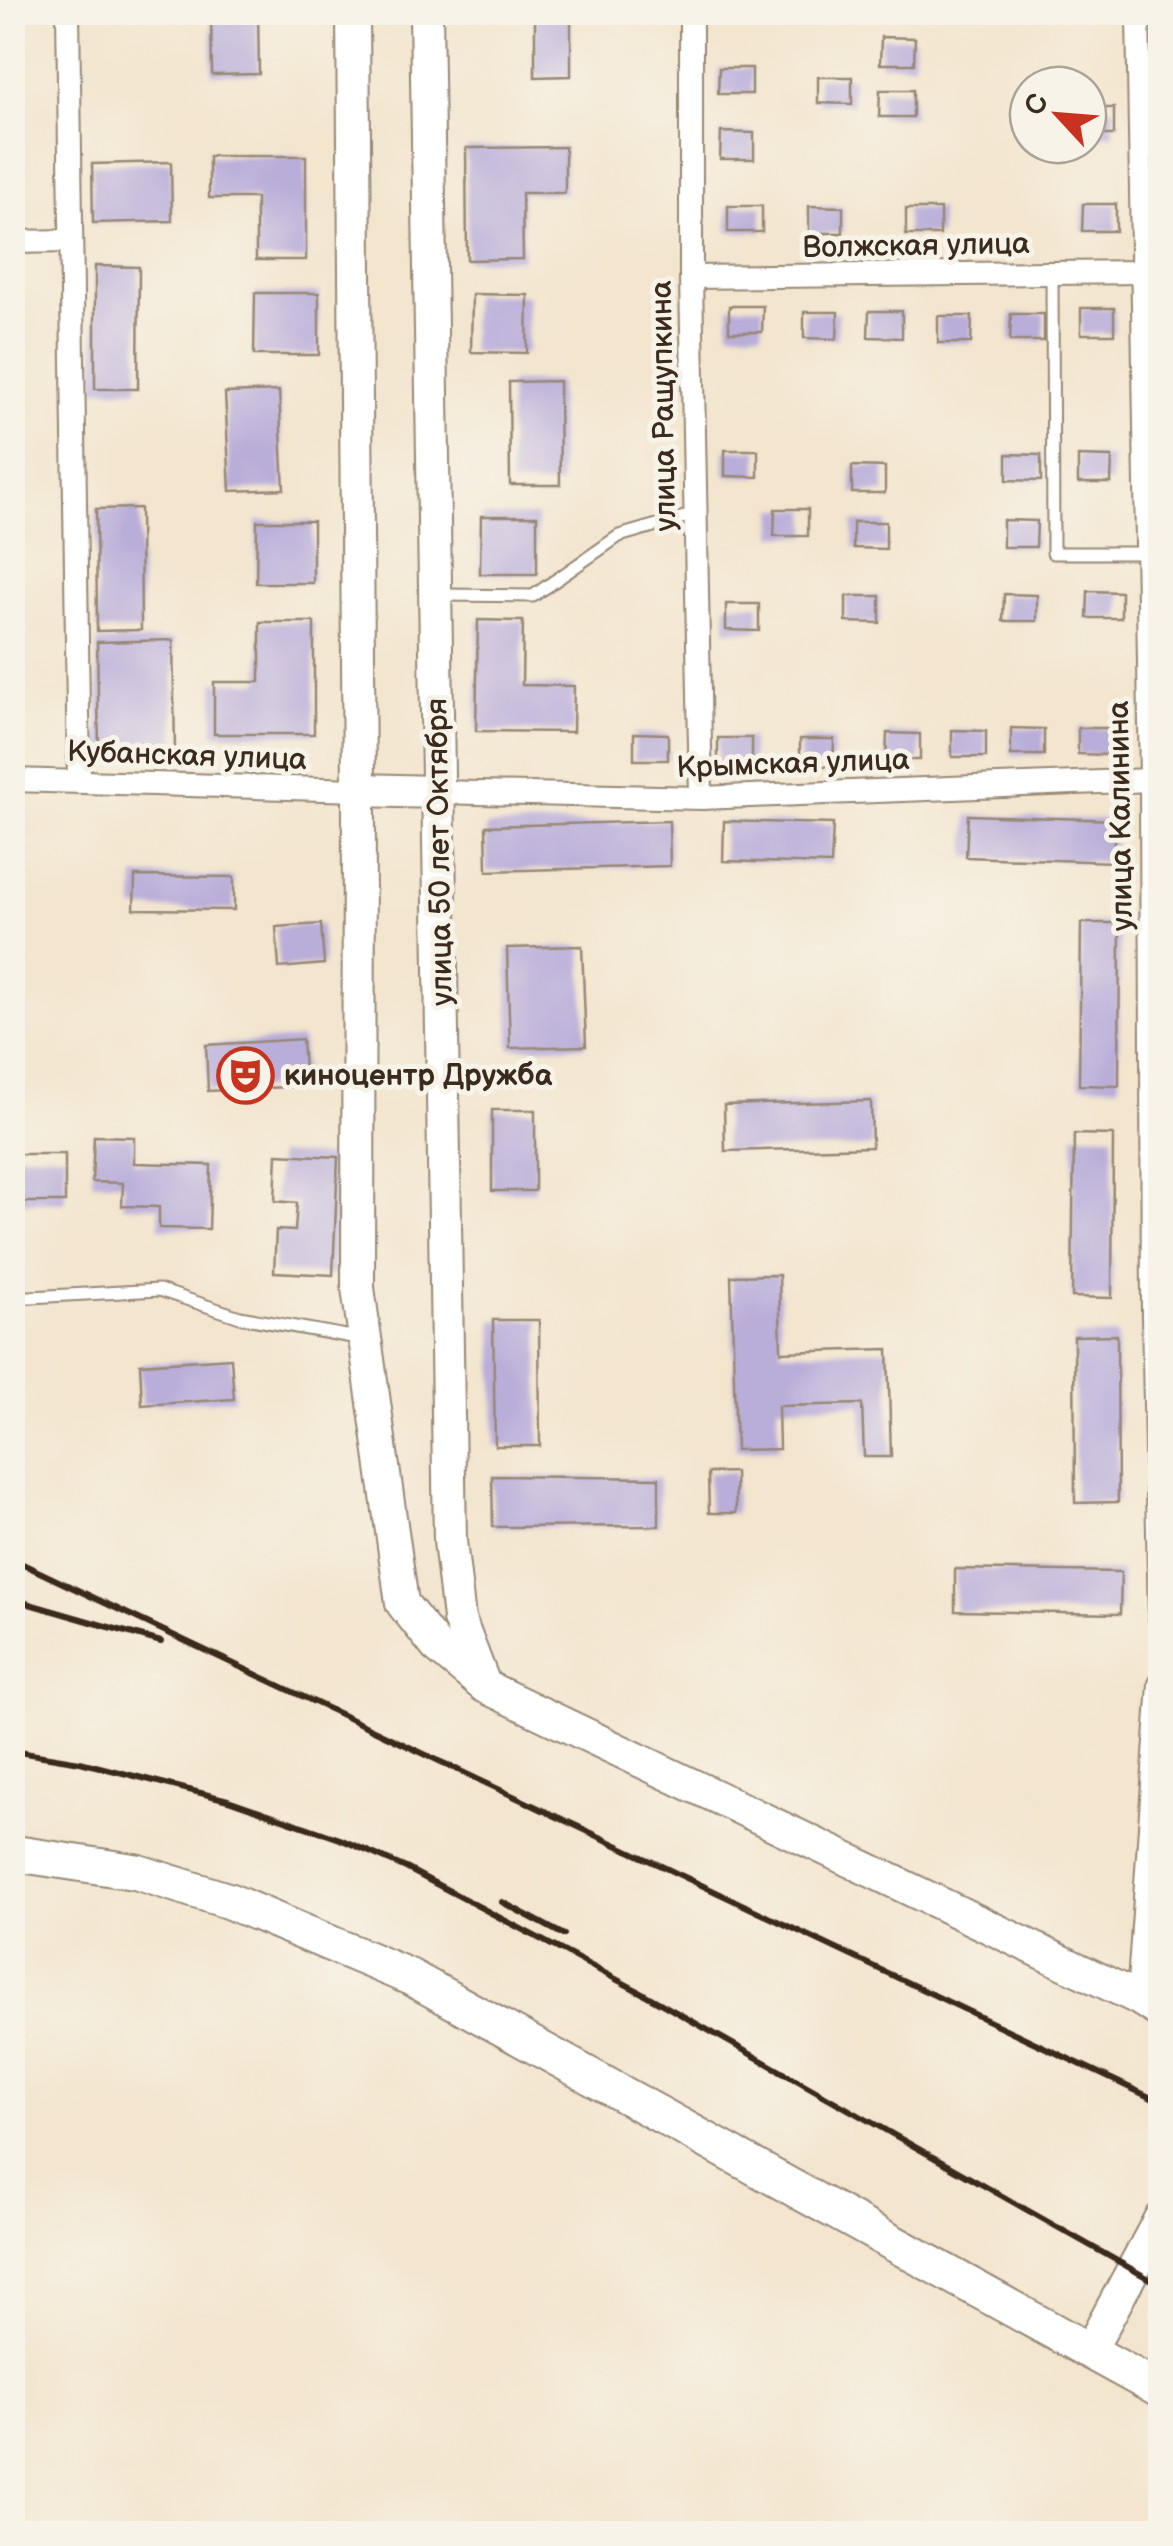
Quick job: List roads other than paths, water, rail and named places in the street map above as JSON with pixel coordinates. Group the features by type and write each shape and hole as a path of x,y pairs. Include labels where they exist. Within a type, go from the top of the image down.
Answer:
{"main road":[{"path":"12,1853 138,1872 229,1901 410,1977 1160,2390"}],"street":[{"path":"68,12 79,782"},
{"path":"353,12 358,1288 362,1339 402,1603 437,1648 484,1686 1150,2005 1160,1684"},
{"name":"улица 50 лет Октября","path":"426,12 450,1541 459,1619 484,1686"},
{"name":"улица Ращупкина","path":"690,12 701,798"},
{"name":"улица Калинина","path":"1138,12 1160,1618"},
{"path":"12,242 71,241"},
{"name":"Волжская улица","path":"691,277 1142,272"},
{"name":"Кубанская улица","path":"12,780 359,790"},
{"name":"Крымская улица","path":"437,792 701,798 1150,780"},
{"path":"359,790 437,792"},
{"path":"1089,2352 1136,2271 1160,2220"}],"lane":[{"path":"1052,273 1053,553 1146,553"},
{"path":"436,594 533,596 620,536 695,514"},
{"path":"12,1298 159,1290 240,1318 362,1339"}],"railway":[{"path":"12,1559 1160,2102"},
{"path":"12,1599 161,1642"},
{"path":"12,1751 80,1762 228,1800 340,1839 406,1868 644,1994 1160,2285"},
{"path":"502,1902 564,1935"}],"place":[{"name":"киноцентр Дружба","path":"245,1075"}]}
